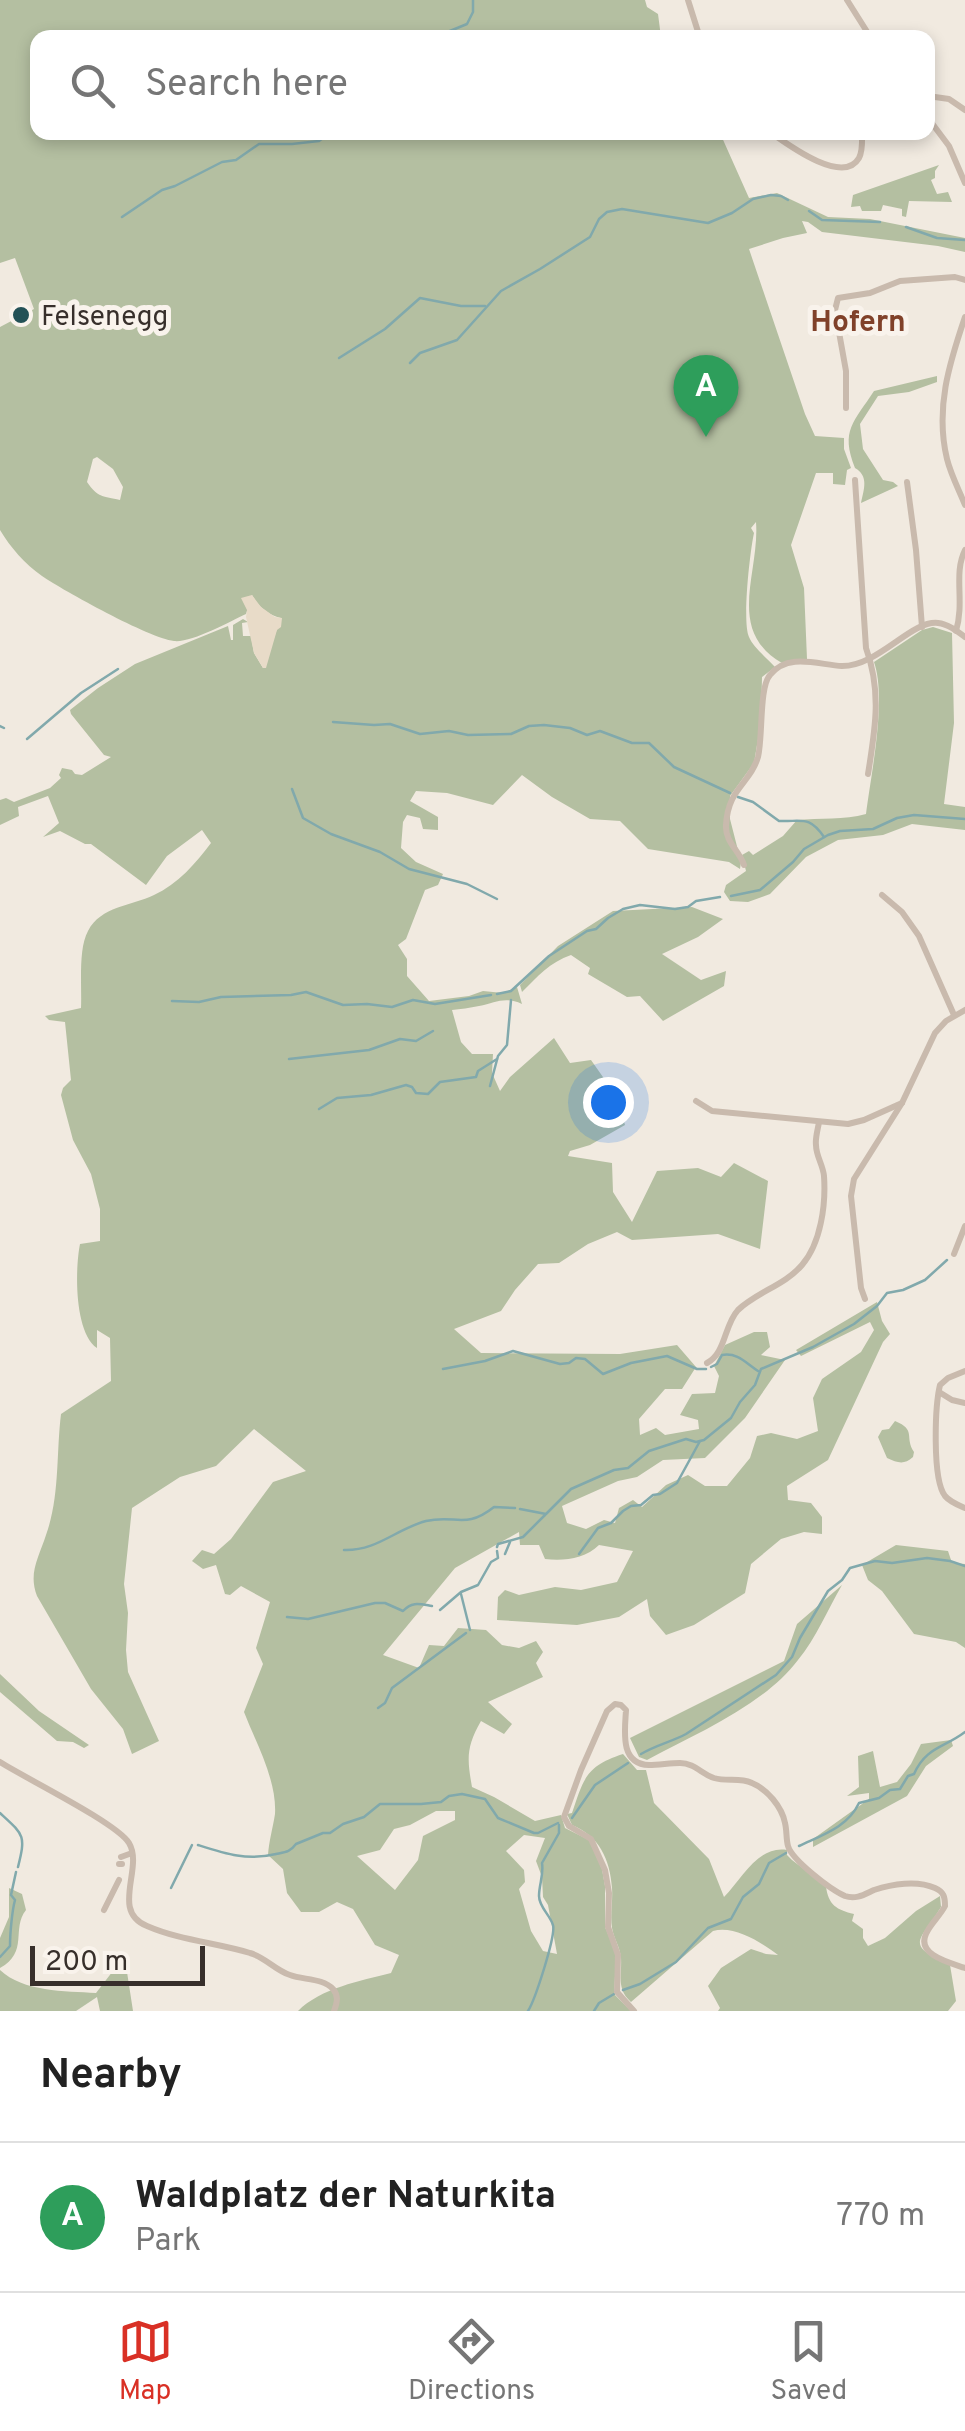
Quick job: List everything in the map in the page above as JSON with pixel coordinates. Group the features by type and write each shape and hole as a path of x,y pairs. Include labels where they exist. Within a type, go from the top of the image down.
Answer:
{"street":[{"path":"688,0 697,30"},
{"path":"847,0 866,30"},
{"path":"935,97 950,99 965,110"},
{"path":"935,127 949,146 965,182"},
{"path":"782,140 824,164 845,168 859,157 861,140"},
{"path":"846,408 846,371 834,310 838,298 870,293 900,280 965,280"},
{"path":"965,317 948,368 942,406 947,460 965,505"},
{"path":"855,480 866,648 875,672 877,719 868,774"},
{"path":"906,482 922,626"},
{"path":"956,631 964,607 960,563 965,550"},
{"path":"744,866 726,835 726,820 732,797 758,758 766,678 779,667 795,662 849,666 871,660 922,626 939,623 965,637"},
{"path":"882,895 912,925 954,1015"},
{"path":"865,1299 860,1288 852,1188 860,1168 902,1103 935,1033 965,1010"},
{"path":"696,1101 712,1111 856,1123 902,1103"},
{"path":"707,1363 716,1357 738,1310 789,1277 810,1254 823,1208 824,1179 816,1144 819,1122"},
{"path":"954,1254 965,1226"},
{"path":"965,1370 942,1382 938,1392 936,1460 946,1498 965,1508"},
{"path":"938,1392 965,1403"},
{"path":"634,2011 617,1989 618,1953 608,1926 608,1887 600,1854 589,1837 569,1826 564,1816 584,1762 615,1704 626,1710 624,1741 634,1760 646,1765 686,1763 714,1778 754,1783 782,1812 788,1846 795,1858 841,1894 857,1897 907,1884 929,1886 941,1892 945,1906 925,1936 924,1945 930,1953 965,1968"},
{"path":"0,1762 116,1830 128,1841 132,1853 129,1900 138,1921 168,1933 256,1955 284,1973 325,1984 336,1996 334,2011"},
{"path":"121,1862 132,1853"},
{"path":"104,1910 119,1880"}],"green space":[{"path":"0,0 645,0 647,7 658,14 660,30 30,30 30,140 723,140 749,198 777,193 828,217 870,219 965,238 965,252 822,232 802,221 807,233 749,249 815,436 844,438 851,468 847,470 845,485 833,484 833,473 816,473 791,545 804,588 807,659 782,663 765,650 754,634 749,599 756,522 751,528 754,533 747,586 747,629 754,645 775,667 762,677 761,721 754,763 730,796 730,819 740,869 729,862 648,849 620,821 590,819 522,775 493,805 447,793 416,791 410,801 438,817 438,830 423,829 420,818 407,815 403,822 401,848 416,862 443,874 438,885 425,890 406,939 398,945 407,959 407,976 429,1001 483,991 503,993 517,987 522,1004 505,1000 452,1010 461,1042 472,1054 493,1054 492,1073 500,1091 554,1038 570,1063 591,1060 617,1097 625,1125 590,1145 570,1151 568,1156 612,1163 613,1192 632,1222 657,1171 698,1168 721,1177 734,1163 768,1181 760,1249 718,1234 632,1240 617,1232 588,1244 559,1263 538,1264 501,1311 454,1329 481,1353 620,1354 677,1345 696,1367 682,1389 665,1389 639,1419 640,1435 656,1428 665,1435 699,1429 698,1420 680,1415 692,1394 715,1393 719,1376 714,1366 725,1345 754,1332 767,1332 770,1347 761,1355 785,1360 745,1418 705,1458 663,1460 637,1477 618,1481 562,1506 567,1523 586,1529 604,1520 615,1523 619,1508 633,1500 642,1507 666,1485 688,1475 705,1486 727,1486 750,1458 757,1436 771,1433 797,1439 818,1431 813,1398 822,1379 861,1352 874,1330 870,1322 801,1356 796,1350 877,1302 890,1334 828,1460 787,1486 788,1500 811,1503 822,1517 822,1534 804,1532 781,1539 751,1564 745,1593 694,1625 666,1635 650,1616 647,1599 619,1617 577,1625 497,1620 498,1597 505,1590 519,1595 555,1587 581,1590 617,1582 633,1551 599,1545 574,1558 545,1559 539,1545 520,1545 519,1532 455,1568 383,1655 419,1668 429,1645 444,1646 458,1628 486,1630 502,1645 519,1648 536,1641 543,1652 536,1663 543,1677 488,1702 512,1724 504,1734 481,1721 469,1753 472,1787 535,1821 561,1815 565,1828 589,1840 605,1886 605,1927 616,1959 614,1994 631,2011 298,2011 329,1991 391,1973 399,1955 375,1945 353,1909 337,1902 319,1912 301,1912 287,1893 283,1869 268,1855 275,1814 273,1788 244,1712 263,1664 256,1648 270,1602 241,1586 230,1595 225,1594 216,1565 203,1569 192,1561 202,1550 214,1554 231,1539 273,1482 306,1471 254,1429 216,1466 180,1477 132,1508 124,1584 128,1672 159,1741 132,1754 123,1729 91,1689 37,1596 34,1572 54,1505 61,1414 111,1381 110,1338 97,1330 97,1348 89,1340 78,1299 80,1244 100,1241 100,1209 91,1174 73,1140 61,1095 71,1080 65,1022 45,1016 81,1008 83,948 94,923 109,912 171,885 211,843 202,830 167,856 146,885 91,844 60,831 43,837 59,823 48,796 18,807 19,816 0,825 0,800 14,802 50,788 61,778 62,768 82,775 111,757 104,755 70,710 135,664 228,626 233,640 233,625 243,619 248,622 242,623 243,636 251,636 254,653 263,668 281,618 264,610 252,595 246,614 220,627 181,641 162,638 53,583 13,549 0,530 0,327 34,309 15,258 0,263","holes":["97,457 113,469 123,487 120,500 98,494 87,482 93,459","436,1811 455,1811 455,1820 423,1836 418,1860 395,1890 357,1856 380,1850 394,1829","524,1835 545,1838 536,1861 557,1954 543,1951 531,1931 519,1889 525,1882 524,1870 506,1851"]},
{"path":"939,165 931,180 937,194 948,192 952,202 909,201 906,217 902,216 902,209 883,205 881,211 851,207 853,195"},
{"path":"937,376 937,382 909,392 878,396 860,424 863,449 883,480 898,486 861,503 864,479 855,468 849,444 855,419 874,391"},
{"path":"933,627 952,633 954,723 944,804 965,807 965,830 912,824 883,835 838,840 806,857 770,894 748,902 730,901 724,892 726,885 746,871 742,855 749,851 753,855 783,836 797,820 866,814 878,716 874,662 922,630"},
{"path":"692,907 723,919 698,937 662,954 701,980 726,971 724,986 663,1021 640,996 627,997 588,974 590,968 571,955 550,966 522,992 520,985 558,946 613,911"},
{"path":"895,1421 908,1431 914,1452 904,1462 887,1458 878,1437"},
{"path":"896,1545 948,1551 952,1563 965,1564 965,1648 956,1642 914,1634 882,1591 868,1580 862,1565"},
{"path":"842,1585 804,1651 767,1691 728,1717 647,1760 639,1757 630,1738 784,1661 797,1624"},
{"path":"0,1674 39,1711 89,1745 84,1748 73,1742 57,1741 0,1692"},
{"path":"951,1740 953,1746 926,1766 907,1796 813,1847 813,1839 869,1799 869,1793 847,1796 859,1787 858,1756 873,1751 880,1787 897,1782 921,1744"},
{"path":"623,1754 637,1770 646,1770 654,1803 709,1859 724,1897 759,1858 787,1850 792,1860 826,1886 834,1906 854,1914 852,1921 863,1929 868,1946 885,1938 940,1896 941,1907 920,1941 926,1952 950,1965 956,2001 948,2011 718,2011 708,1986 721,1968 751,1949 778,1955 747,1936 721,1930 713,1931 631,2002 622,1987 606,1858 589,1835 572,1825 567,1814 572,1813 588,1775 601,1763"},
{"path":"9,1888 22,1894 26,1910 14,1955 0,1968 0,1938 9,1917"},
{"path":"116,1967 127,1972 133,2011 100,2011 97,1997 76,2011 0,2011 0,1970 32,1986 96,1993"}],"shaded area":[{"path":"252,595 261,607 282,618 266,668 254,653 247,610 241,598"}],"waterway":[{"path":"452,30 467,24 473,0"},
{"path":"122,217 162,190 222,162 236,160 259,144 320,140"},
{"path":"410,363 420,353 457,340 501,291 590,237 607,212 622,209 708,223 753,199 771,195 788,200"},
{"path":"809,211 822,220 880,222"},
{"path":"906,227 937,238 965,240"},
{"path":"339,358 385,329 420,298 485,306"},
{"path":"27,739 81,693 118,669"},
{"path":"333,722 390,724 420,734 511,734 544,725 587,735 600,731 632,743 649,743 674,767 730,793"},
{"path":"0,726 4,728"},
{"path":"292,789 303,818 331,834 380,852 409,869 467,884 497,899"},
{"path":"738,797 753,802 779,821 809,823 824,837"},
{"path":"731,896 760,890 804,849 840,831 873,829 914,815 965,819"},
{"path":"497,994 511,991 549,956 623,909 640,905 675,909 720,897"},
{"path":"172,1001 306,992 343,1005 392,1007 413,1000 435,1004 491,995"},
{"path":"490,1086 498,1056 507,1045 511,1000"},
{"path":"289,1059 369,1050 400,1039 416,1041 433,1031"},
{"path":"319,1109 337,1098 371,1095 406,1085 416,1093 428,1094 440,1082 476,1077 478,1071 497,1059"},
{"path":"520,1509 546,1514 571,1489 628,1468 649,1451 686,1439 704,1440 731,1418 755,1385 761,1369 854,1324 887,1293 925,1280 947,1260"},
{"path":"443,1369 513,1351 560,1364 585,1359 603,1374 631,1363 667,1356 706,1369"},
{"path":"711,1367 727,1354 758,1371"},
{"path":"579,1554 598,1528 677,1483 700,1441"},
{"path":"344,1550 367,1547 426,1521 468,1520 494,1507 515,1508"},
{"path":"497,1547 523,1537 545,1515"},
{"path":"505,1554 510,1542"},
{"path":"440,1610 461,1592 478,1585 491,1562 498,1558 497,1551"},
{"path":"641,1754 686,1734 776,1675 792,1657 828,1591 850,1568 875,1561 927,1558 965,1566"},
{"path":"461,1594 470,1630"},
{"path":"287,1617 308,1619 375,1603 403,1611 413,1604 432,1606"},
{"path":"378,1708 392,1688 466,1633"},
{"path":"799,1846 841,1824 859,1803 900,1789 930,1753 965,1732"},
{"path":"572,1818 595,1785 628,1763"},
{"path":"198,1845 246,1857 276,1854 364,1817 380,1804 441,1802 462,1794 485,1799 498,1818 534,1833 558,1823"},
{"path":"0,1813 21,1836 18,1867"},
{"path":"528,2011 553,1931 539,1892 542,1863 559,1833 559,1825"},
{"path":"171,1888 192,1845"},
{"path":"623,1990 676,1962 708,1928 731,1919 743,1897 759,1884 769,1863 786,1853"},
{"path":"0,1957 10,1946 15,1900 11,1895 16,1872"},
{"path":"594,2011 614,1994"}],"place":[{"name":"Felsenegg","path":"21,315"},
{"name":"Waldplatz der Naturkita","path":"706,437"}],"district":[{"name":"Hofern","path":"858,321"}]}
